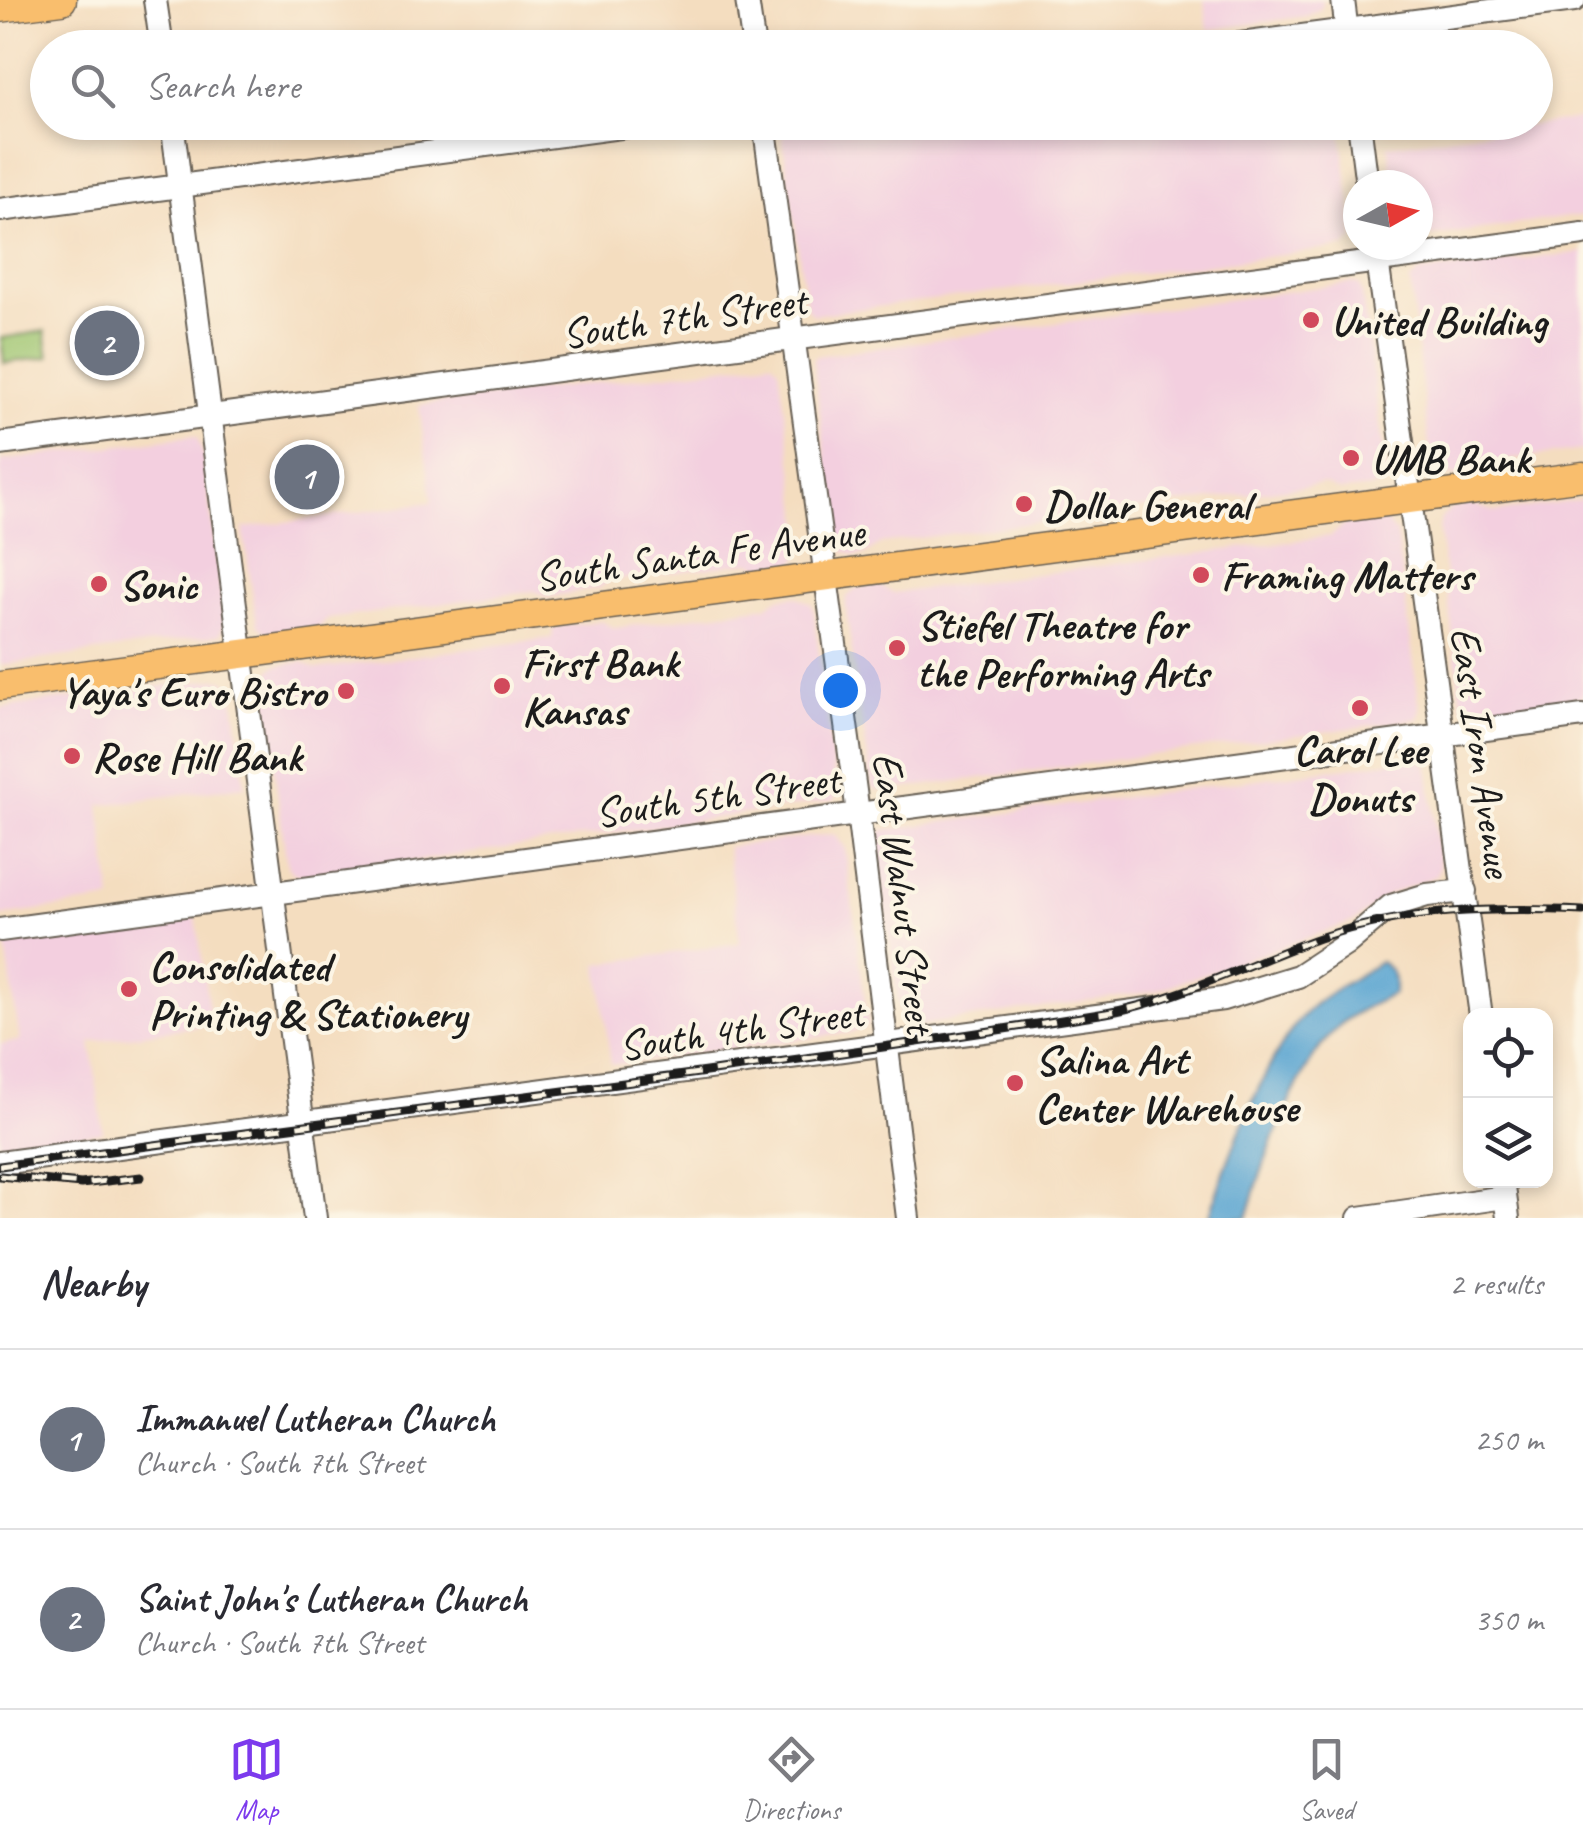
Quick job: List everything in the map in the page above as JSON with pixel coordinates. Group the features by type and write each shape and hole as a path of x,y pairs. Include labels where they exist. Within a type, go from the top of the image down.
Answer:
{"main road":[{"path":"0,8 62,0"},
{"name":"South Santa Fe Avenue","path":"0,686 1583,476"}],"street":[{"path":"155,0 159,30"},
{"path":"747,0 751,30"},
{"path":"1343,0 1347,30"},
{"path":"1400,30 1574,0"},
{"path":"174,140 315,1218"},
{"path":"0,210 528,140"},
{"name":"East Walnut Street","path":"766,140 858,814 908,1218"},
{"path":"1361,140 1365,170"},
{"name":"South 7th Street","path":"1433,248 1583,234"},
{"name":"South 7th Street","path":"0,444 794,339 1343,259"},
{"name":"East Iron Avenue","path":"1377,260 1480,1008"},
{"name":"South 5th Street","path":"0,930 1583,716"},
{"name":"South 4th Street","path":"0,1163 1223,999 1298,976 1391,906 1427,895 1465,890"},
{"path":"1359,1218 1505,1198"}],"shaded area":[{"path":"1204,0 1322,1 1321,9 1307,16 1208,30"},
{"path":"1583,118 1583,215 1433,236 1433,170 1391,170 1388,145 1424,140 1553,140 1553,122"},
{"path":"783,140 1342,140 1346,170 1343,170 1343,247 813,315 807,309"},
{"path":"1583,252 1583,450 1478,464 1462,475 1439,475 1431,464 1410,281 1419,273"},
{"path":"1359,284 1362,293 1386,471 1373,488 1340,491 1323,484 882,543 856,556 842,550 836,535 813,361 816,356"},
{"path":"772,361 779,368 804,547 790,567 766,570 751,562 609,581 599,588 548,597 533,591 328,619 317,629 275,635 267,634 257,624 243,528 432,502 419,405"},
{"path":"197,437 203,454 225,622 220,635 0,665 0,461"},
{"path":"1583,500 1583,697 1479,712 1466,709 1462,705 1439,530 1441,518 1452,508 1469,504 1496,512"},
{"path":"1376,517 1396,533 1420,710 1418,719 883,791 872,787 846,610 846,598 857,588 878,585 893,593 1331,536 1348,522"},
{"path":"796,596 812,604 814,613 836,790 832,801 304,877 287,866 264,687 276,666 303,662 316,669 552,638 557,627 600,621 615,628 767,606 777,598"},
{"path":"225,680 233,692 245,786 100,805 112,900 0,916 0,708"},
{"path":"1414,758 1427,765 1429,774 1440,867 1437,876 1389,894 1355,921 1155,991 913,1026 907,1026 901,1019 875,842 884,830"},
{"path":"834,834 845,847 868,1025 854,1032 611,1065 598,964 740,943 727,847"},
{"path":"196,917 211,1024 91,1042 103,1132 0,1147 0,1044 20,1041 5,941"}],"green space":[{"path":"45,331 49,357 4,363 1,338"}],"water":[{"path":"1380,962 1393,975 1393,994 1345,1020 1309,1064 1272,1142 1247,1218 1209,1218 1238,1136 1266,1073 1298,1021 1315,1004"}],"railway":[{"path":"0,1166 692,1074 1106,1013 1185,990 1351,928 1450,912 1583,911"},
{"path":"0,1176 81,1184 141,1177"}],"place":[{"name":"United Building","path":"1311,320"},
{"name":"Saint John's Lutheran Church","path":"107,343"},
{"name":"UMB Bank","path":"1351,458"},
{"name":"Immanuel Lutheran Church","path":"307,477"},
{"name":"Dollar General","path":"1024,504"},
{"name":"Framing Matters","path":"1201,575"},
{"name":"Sonic","path":"99,584"},
{"name":"Stiefel Theatre for the Performing Arts","path":"897,648"},
{"name":"First Bank Kansas","path":"502,686"},
{"name":"Yaya's Euro Bistro","path":"346,691"},
{"name":"Carol Lee Donuts","path":"1360,708"},
{"name":"Rose Hill Bank","path":"72,756"},
{"name":"Consolidated Printing & Stationery","path":"129,989"},
{"name":"Salina Art Center Warehouse","path":"1015,1083"}]}
